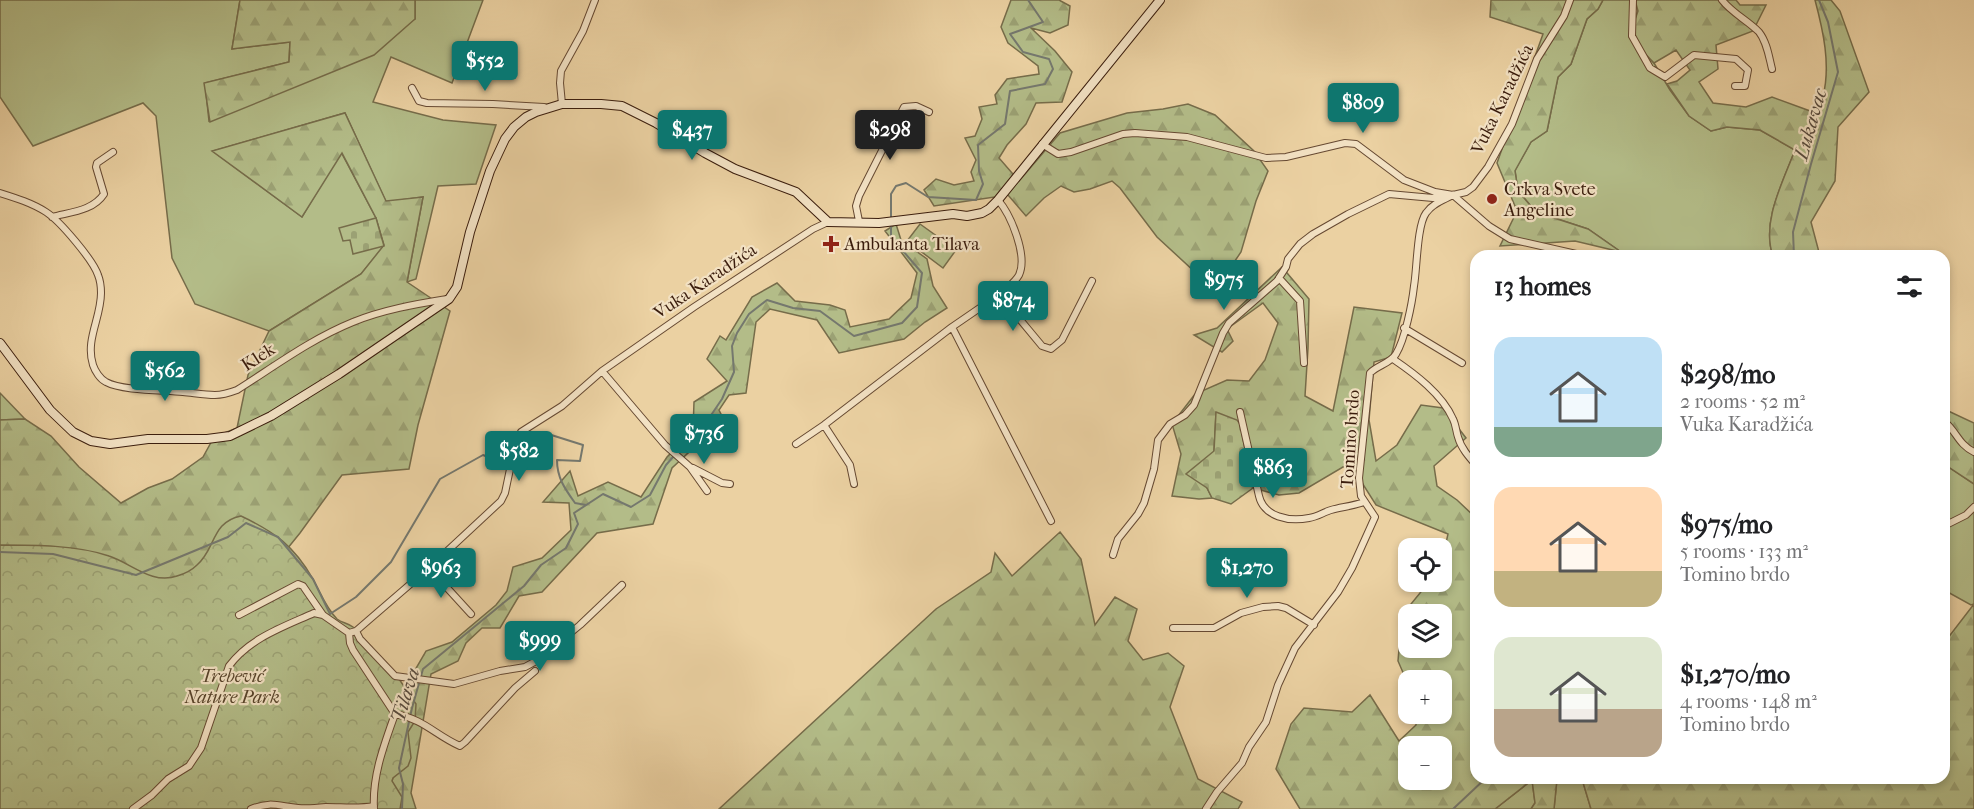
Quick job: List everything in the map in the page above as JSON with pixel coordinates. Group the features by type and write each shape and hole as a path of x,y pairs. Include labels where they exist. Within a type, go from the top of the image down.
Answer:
{"street":[{"path":"562,104 561,71 584,31 596,0"},
{"name":"Vuka Karadžića","path":"352,632 429,568 501,501 520,432 562,406 602,371 694,307 813,229 828,222 879,223 953,214 967,216 989,209 1160,0"},
{"name":"Vuka Karadžića","path":"1454,195 1466,192 1473,187 1488,167 1512,124 1537,59 1564,16 1570,0"},
{"path":"1633,0 1632,36 1650,68 1665,76 1694,55 1736,59 1748,70 1745,86 1735,86"},
{"path":"1722,0 1727,7 1760,33 1768,50 1772,69"},
{"path":"412,88 419,101 427,104 500,104 550,108"},
{"path":"0,343 50,410 73,432 91,441 110,444 230,436 271,416 339,374 449,299 460,278 470,232 490,171 505,140 514,127 526,117 562,104 622,106 735,169 796,192 822,219 828,222"},
{"path":"859,221 856,206 859,196 904,107 915,106 929,112"},
{"path":"1042,144 1058,154 1071,152 1123,134 1152,134 1187,137 1266,158 1286,157 1345,143 1356,144 1404,180 1435,192 1454,195 1489,226 1509,239 1558,250"},
{"path":"52,216 88,207 101,199 104,194 97,164 112,152"},
{"name":"Klek","path":"0,193 24,201 52,216 81,249 98,274 101,292 98,317 90,341 90,356 99,377 107,383 202,395 227,394 237,390 303,347 353,322 421,303 449,299"},
{"path":"1113,555 1118,539 1144,503 1154,469 1158,440 1170,424 1185,415 1194,405 1222,333 1229,323 1279,278 1288,259 1300,244 1313,234 1383,196 1396,193 1433,198 1454,195"},
{"path":"1454,195 1436,203 1425,214 1421,225 1414,288 1400,343 1393,359 1424,383 1448,409 1455,422 1462,448 1470,458"},
{"path":"796,444 952,327 1003,292 1020,274 1021,264 1016,229 998,200"},
{"path":"1279,278 1300,301 1304,363"},
{"path":"1003,292 1008,305 1029,332 1042,346 1051,349 1062,340 1092,281"},
{"path":"952,327 1051,521"},
{"path":"1404,328 1462,363"},
{"name":"Tomino brdo","path":"1206,809 1216,792 1242,763 1249,747 1266,722 1278,685 1295,648 1338,592 1352,568 1375,517 1361,496 1359,478 1370,373 1376,367 1393,359"},
{"path":"602,371 665,446 680,456 690,467 707,491"},
{"path":"1240,412 1258,496 1267,512 1290,519 1310,518 1364,502"},
{"path":"824,425 850,465 854,484"},
{"path":"1950,427 1954,430 1958,441 1974,452"},
{"path":"690,467 722,483 730,484"},
{"path":"1950,523 1966,515 1974,507"},
{"path":"429,568 471,614"},
{"path":"239,615 298,584 303,586 323,615"},
{"path":"133,809 168,779 189,766 201,747 224,676 237,655 254,640 268,633 314,613 323,615 352,632 394,676 454,684 500,670 525,667 536,661 622,585"},
{"path":"1173,628 1214,628 1241,613 1263,607 1278,606 1286,608 1314,625"},
{"path":"352,632 350,643 353,650 395,714 408,716 460,746 515,688 535,671"},
{"path":"251,809 272,803 309,809 374,808 374,786 384,744 395,714"}],"green space":[{"path":"0,0 240,0 232,49 290,42 289,62 205,83 209,121 415,19 415,0 483,0 452,83 391,57 373,102 443,120 496,125 476,184 438,186 416,279 407,282 423,197 386,202 345,113 213,151 302,217 341,152 376,218 384,246 361,274 269,331 195,304 172,258 156,116 143,103 33,146 0,97"},
{"path":"240,0 415,0 415,19 374,55 210,122 204,83 289,62 290,42 232,49"},
{"path":"1011,0 1059,0 1070,6 1068,25 1050,33 1031,28 1055,51 1072,72 1062,102 1036,103 1026,124 1007,145 999,158 1019,181 1060,133 1127,113 1188,104 1215,115 1254,151 1268,171 1256,201 1241,252 1226,274 1196,273 1157,237 1120,188 1112,181 1074,192 1061,186 1044,198 1026,216 1008,195 934,206 924,190 936,179 954,185 974,181 971,172 976,160 965,138 975,136 982,119 979,107 997,104 995,95 1007,79 1039,74 1038,66 1008,43 1001,27"},
{"path":"1491,0 1603,0 1598,9 1587,19 1571,64 1558,77 1547,131 1531,142 1515,171 1518,191 1536,212 1588,229 1618,250 1575,241 1500,246 1517,211 1497,163 1543,34 1490,17"},
{"path":"1603,0 1635,0 1638,11 1630,37 1654,63 1689,116 1711,131 1727,127 1760,130 1795,150 1775,202 1770,230 1772,250 1618,250 1588,229 1536,212 1518,191 1515,170 1531,142 1547,131 1558,77 1571,64 1587,19 1598,9"},
{"path":"1635,0 1736,0 1740,5 1766,5 1753,31 1716,45 1718,69 1699,82 1713,103 1746,107 1772,97 1813,112 1823,96 1826,72 1823,35 1815,0 1831,0 1840,11 1869,92 1838,127 1835,181 1811,222 1818,250 1772,250 1770,230 1775,202 1795,150 1760,130 1727,127 1711,131 1689,116 1667,84 1677,81 1690,70 1676,50 1654,63 1629,37 1638,11"},
{"path":"345,113 386,201 423,197 407,282 450,311 418,425 409,469 342,475 266,575 0,809 0,420 25,419 51,436 79,467 121,503 148,488 172,479 203,457 214,437 237,428 248,375 269,331 361,274 384,245 376,218 342,153 302,217 212,151"},
{"path":"376,218 384,246 353,254 350,240 343,241 339,228"},
{"path":"896,224 901,240 927,259 933,286 947,308 904,339 839,353 817,320 770,309 756,322 746,393 729,395 719,410 726,424 715,428 672,468 653,524 597,533 542,592 519,596 500,628 482,628 466,643 458,661 431,674 411,793 416,809 385,809 415,670 426,651 452,642 496,605 507,591 513,567 542,558 571,530 569,503 543,502 570,471 578,496 608,482 641,497 667,457 693,431 694,402 727,381 707,359 720,336 726,340 752,297 777,283 795,301 830,305 845,310 850,327 889,319 911,298 917,273 885,231"},
{"path":"920,224 956,250 943,268 907,241"},
{"path":"1282,267 1309,299 1305,396 1333,411 1354,307 1402,313 1391,357 1374,362 1369,420 1376,461 1397,445 1421,405 1443,408 1466,438 1434,466 1437,486 1470,512 1470,784 1527,784 1495,809 1300,809 1276,769 1291,724 1304,708 1352,712 1370,695 1398,739 1398,790 1452,790 1452,736 1404,736 1416,724 1452,724 1452,670 1402,670 1398,661 1398,658 1452,658 1452,604 1411,604 1421,592 1452,592 1452,538 1447,538 1448,534 1376,505 1348,464 1299,493 1279,495 1253,488 1240,424 1216,413 1214,451 1207,488 1212,498 1172,496 1181,454 1172,424 1195,394 1227,380 1249,381 1265,360 1278,323 1263,303 1227,329 1233,341 1222,352 1194,335 1217,328"},
{"path":"0,393 25,419 0,420"},
{"path":"1216,412 1237,420 1240,424 1253,488 1231,504 1212,498 1207,488 1186,474 1214,451"},
{"path":"1950,412 1974,423 1974,484 1950,468"},
{"path":"1950,468 1974,484 1974,604 1971,605 1950,593"},
{"name":"Trebević Nature Park","path":"241,516 274,534 299,557 333,615 353,627 395,673 416,704 415,721 408,732 411,758 408,766 392,781 402,797 400,809 0,809 0,545 69,548 97,552 150,575 168,578 195,567 203,559 224,524"},
{"path":"1060,532 1081,559 1095,625 1115,597 1137,609 1128,641 1143,660 1168,653 1184,666 1170,707 1198,779 1242,802 1238,809 719,809 936,609 991,572 995,553 1012,576"},
{"path":"1974,604 1974,809 1591,809 1584,784 1950,784 1950,635"},
{"path":"1527,784 1533,784 1535,803 1531,809 1495,809"},
{"path":"1533,784 1556,784 1554,809 1531,809 1535,803"},
{"path":"1556,784 1584,784 1591,809 1554,809"}],"waterway":[{"name":"Tilava","path":"402,809 403,784 399,768 423,669 524,586 541,565 566,548 578,524 574,513 603,494 631,507 650,495 666,465 701,430 722,399 734,372 732,346 749,314 767,300 793,308 820,311 854,336 902,323 917,307 922,273 891,237 891,194 896,186 906,183 928,197 976,200 983,184 979,171 978,145 1005,124 1010,91 1045,84 1053,69 1049,59 1023,52 1010,34 1043,22 1028,0"},
{"name":"Lukavac","path":"1794,250 1793,232 1838,72 1828,22 1819,0"},
{"path":"516,468 523,471 545,433 583,445 580,461 557,460 557,466 562,483 575,503 586,505"},
{"path":"0,552 53,554 136,575 228,537 246,523 278,537 313,579 330,614 356,597 391,562 440,479 483,455 505,464"},
{"name":"Lukavac","path":"1453,809 1480,784"}],"place":[{"name":"Crkva Svete Angeline","path":"1492,199"},
{"name":"Ambulanta Tilava","path":"831,244"}]}
